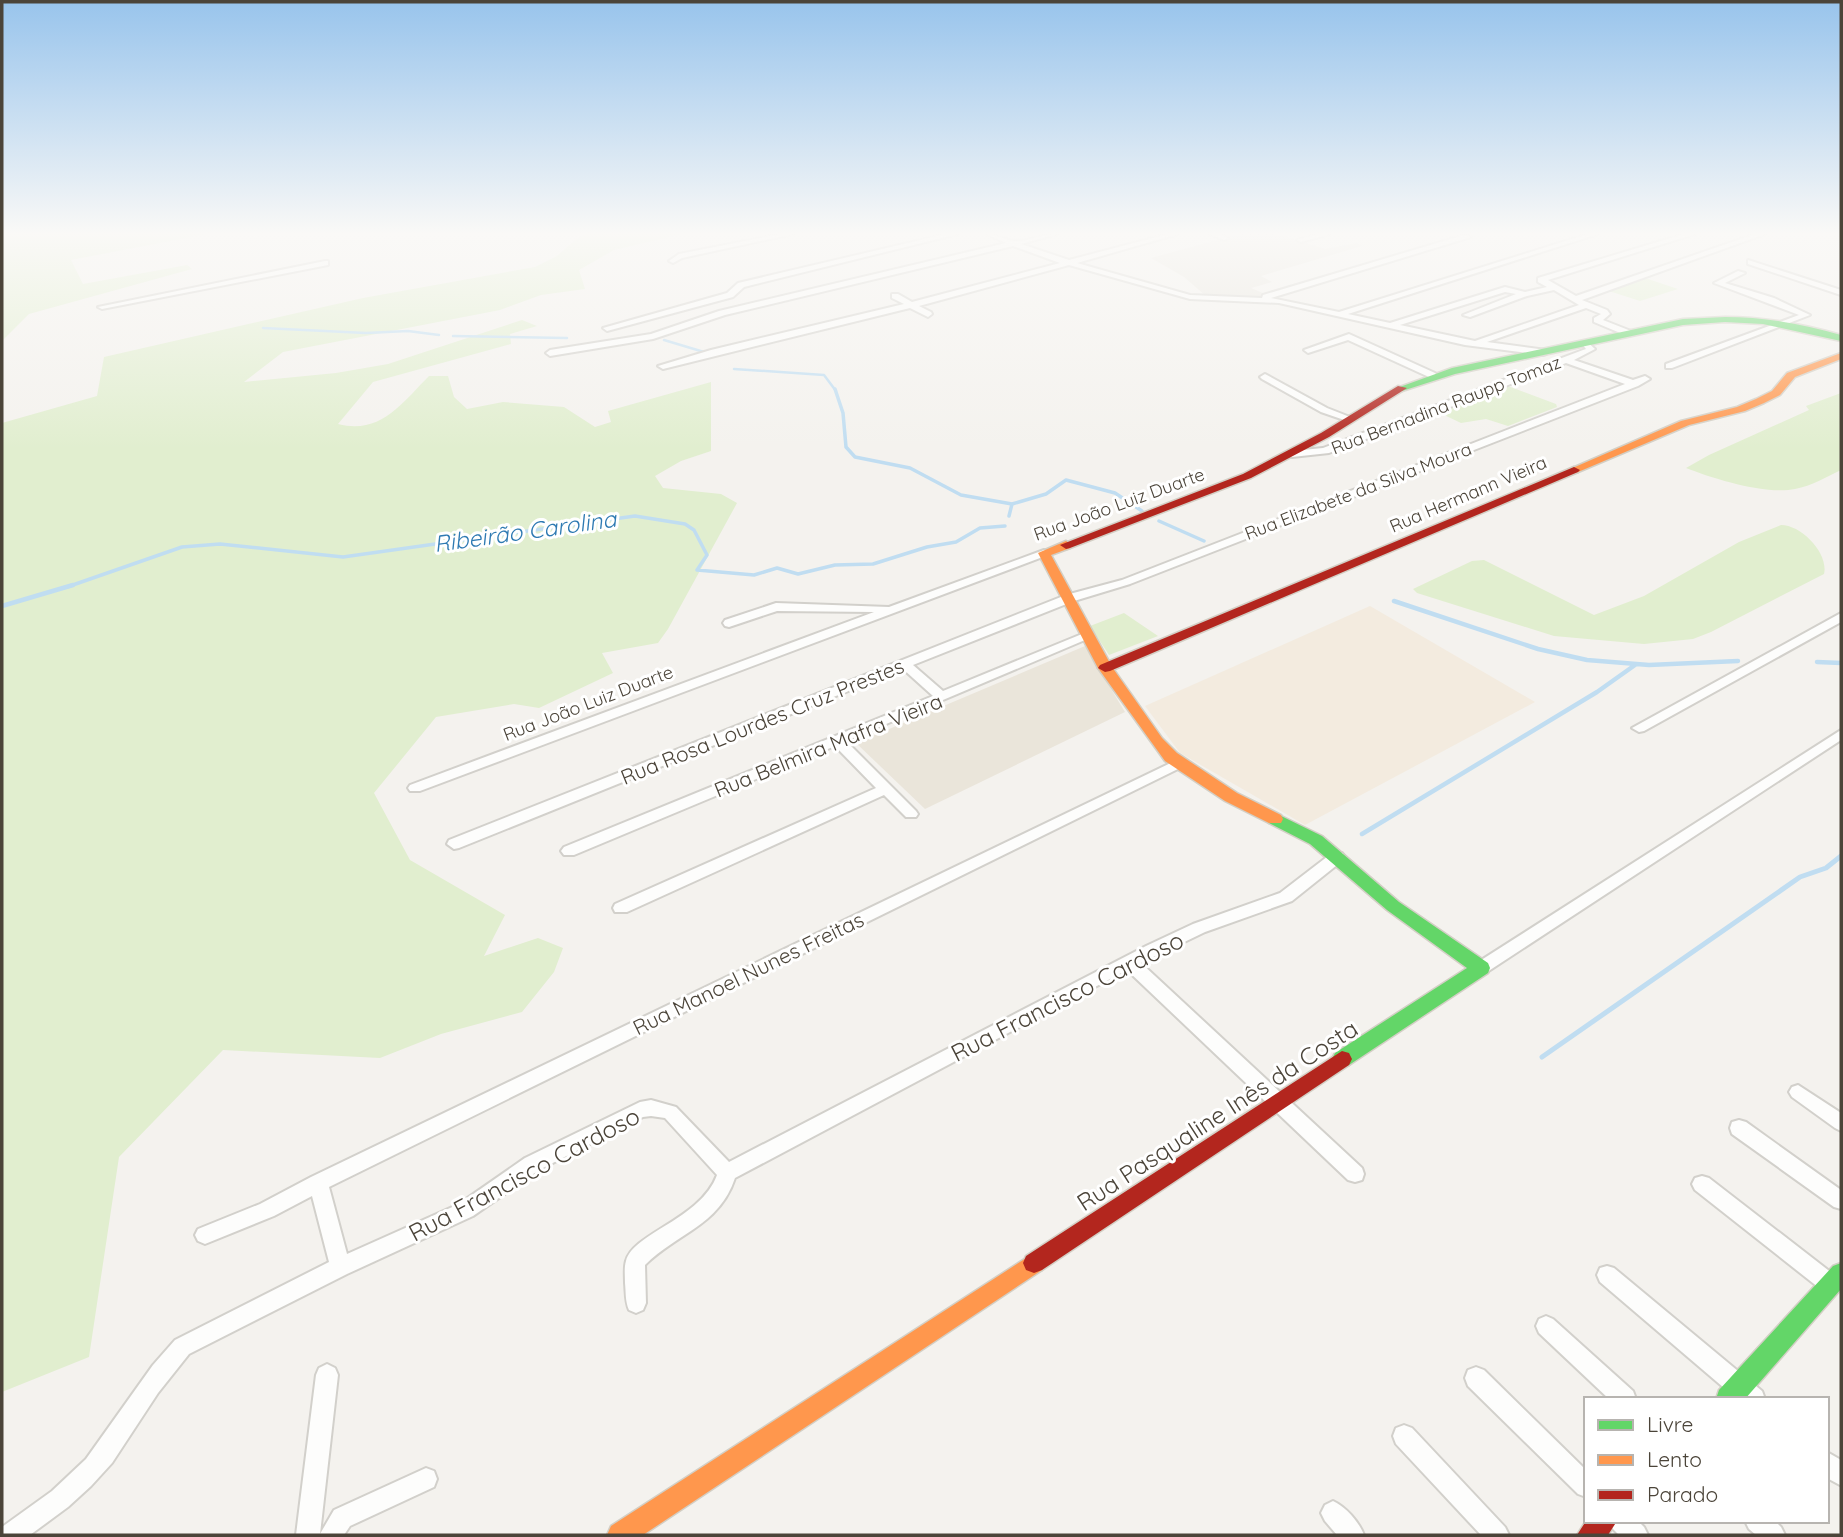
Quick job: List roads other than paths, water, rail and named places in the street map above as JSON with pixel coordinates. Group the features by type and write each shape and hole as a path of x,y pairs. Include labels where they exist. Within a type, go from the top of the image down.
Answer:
{"main road":[{"name":"Rua João Luiz Duarte","path":"1044,553 1224,486 1292,454 1389,395 1432,375 1586,344 1662,323 1702,318 1751,317 1788,321 1841,338"},
{"name":"Rua Hermann Vieira","path":"1105,668 1685,423 1741,409 1760,401 1776,393 1791,375 1841,356"},
{"path":"1044,553 1070,598 1086,637 1105,668 1157,741 1179,763 1231,797 1316,840 1393,906 1481,968"},
{"name":"Rua Pasqualine Inês da Costa","path":"620,1535 1481,968"},
{"path":"1741,1395 1835,1279"}],"street":[{"path":"102,307 108,306"},
{"path":"607,328 690,306"},
{"path":"550,353 653,336 753,306"},
{"path":"663,366 908,306"},
{"path":"913,306 928,313"},
{"path":"1299,306 1475,344 1543,352"},
{"path":"1340,313 1363,306"},
{"path":"1390,325 1452,306"},
{"path":"1467,315 1493,306"},
{"path":"1475,344 1584,306"},
{"path":"1588,306 1605,313 1596,319 1598,321 1628,333"},
{"path":"1669,366 1806,314 1787,306"},
{"path":"1308,350 1349,337 1432,375"},
{"name":"Rua Bernadina Raupp Tomaz","path":"1292,454 1325,451 1566,360 1589,350 1590,347 1586,344"},
{"name":"Rua Elizabete da Silva Moura","path":"1070,598 1126,582 1640,382 1566,360"},
{"path":"1265,376 1324,410 1350,419"},
{"name":"Rua João Luiz Duarte","path":"415,788 1044,553"},
{"name":"Rua Rosa Lourdes Cruz Prestes","path":"454,844 1070,598"},
{"path":"729,623 776,607 893,609"},
{"path":"828,607 845,627"},
{"path":"1639,728 1841,617"},
{"name":"Rua Belmira Mafra Vieira","path":"569,851 1086,637"},
{"path":"904,664 943,698"},
{"name":"Rua Pasqualine Inês da Costa","path":"1481,968 1841,734"},
{"path":"838,741 911,814"},
{"name":"Rua Manoel Nunes Freitas","path":"205,1235 267,1210 1179,763"},
{"path":"621,908 886,789"},
{"name":"Rua Francisco Cardoso","path":"10,1535 49,1510 102,1457 164,1365 182,1346 340,1267 466,1210 533,1164 640,1110 651,1108 670,1112 727,1173 1129,962 1199,929 1286,897 1337,857"},
{"path":"1129,962 1354,1174"},
{"path":"1798,1092 1841,1123"},
{"path":"1740,1128 1841,1201"},
{"path":"636,1303 635,1262 644,1251 696,1218 714,1203 727,1173"},
{"path":"318,1183 340,1267"},
{"path":"1702,1184 1835,1279"},
{"path":"1607,1275 1741,1395"},
{"path":"1546,1326 1623,1397"},
{"path":"309,1535 327,1375"},
{"path":"1476,1378 1584,1484"},
{"path":"1404,1436 1497,1535"},
{"path":"331,1535 342,1518 426,1479"},
{"path":"1333,1513 1352,1535"},
{"path":"1623,1523 1636,1535"},
{"path":"1759,1523 1773,1535"}],"waterway":[{"path":"263,328 366,333 408,331 439,335"},
{"path":"453,336 567,338"},
{"path":"664,340 704,352"},
{"path":"734,369 824,375 835,390"},
{"path":"835,390 843,413 846,447 855,457 910,468 961,495 1012,504"},
{"name":"Ribeirão Carolina","path":"1012,504 1046,494 1066,480 1115,493 1142,511"},
{"name":"Ribeirão Carolina","path":"1009,516 1012,504"},
{"name":"Ribeirão Carolina","path":"71,585 182,547 220,544 343,557 635,516 685,524 694,530 707,555 697,570 754,575 777,568 798,574 835,565 873,564 927,547 956,542 980,528 1005,526"},
{"name":"Ribeirão Carolina","path":"1159,521 1204,541"},
{"name":"Ribeirão Carolina","path":"2,606 71,585"},
{"name":"Ribeirão Carolina","path":"67,587 71,585"},
{"name":"Ribeirão Carolina","path":"1394,601 1538,649 1587,660 1649,665 1738,661"},
{"name":"Ribeirão Carolina","path":"1817,662 1841,663"},
{"path":"1362,834 1597,692 1635,665"},
{"path":"1542,1057 1800,877 1826,868 1841,856"}]}
